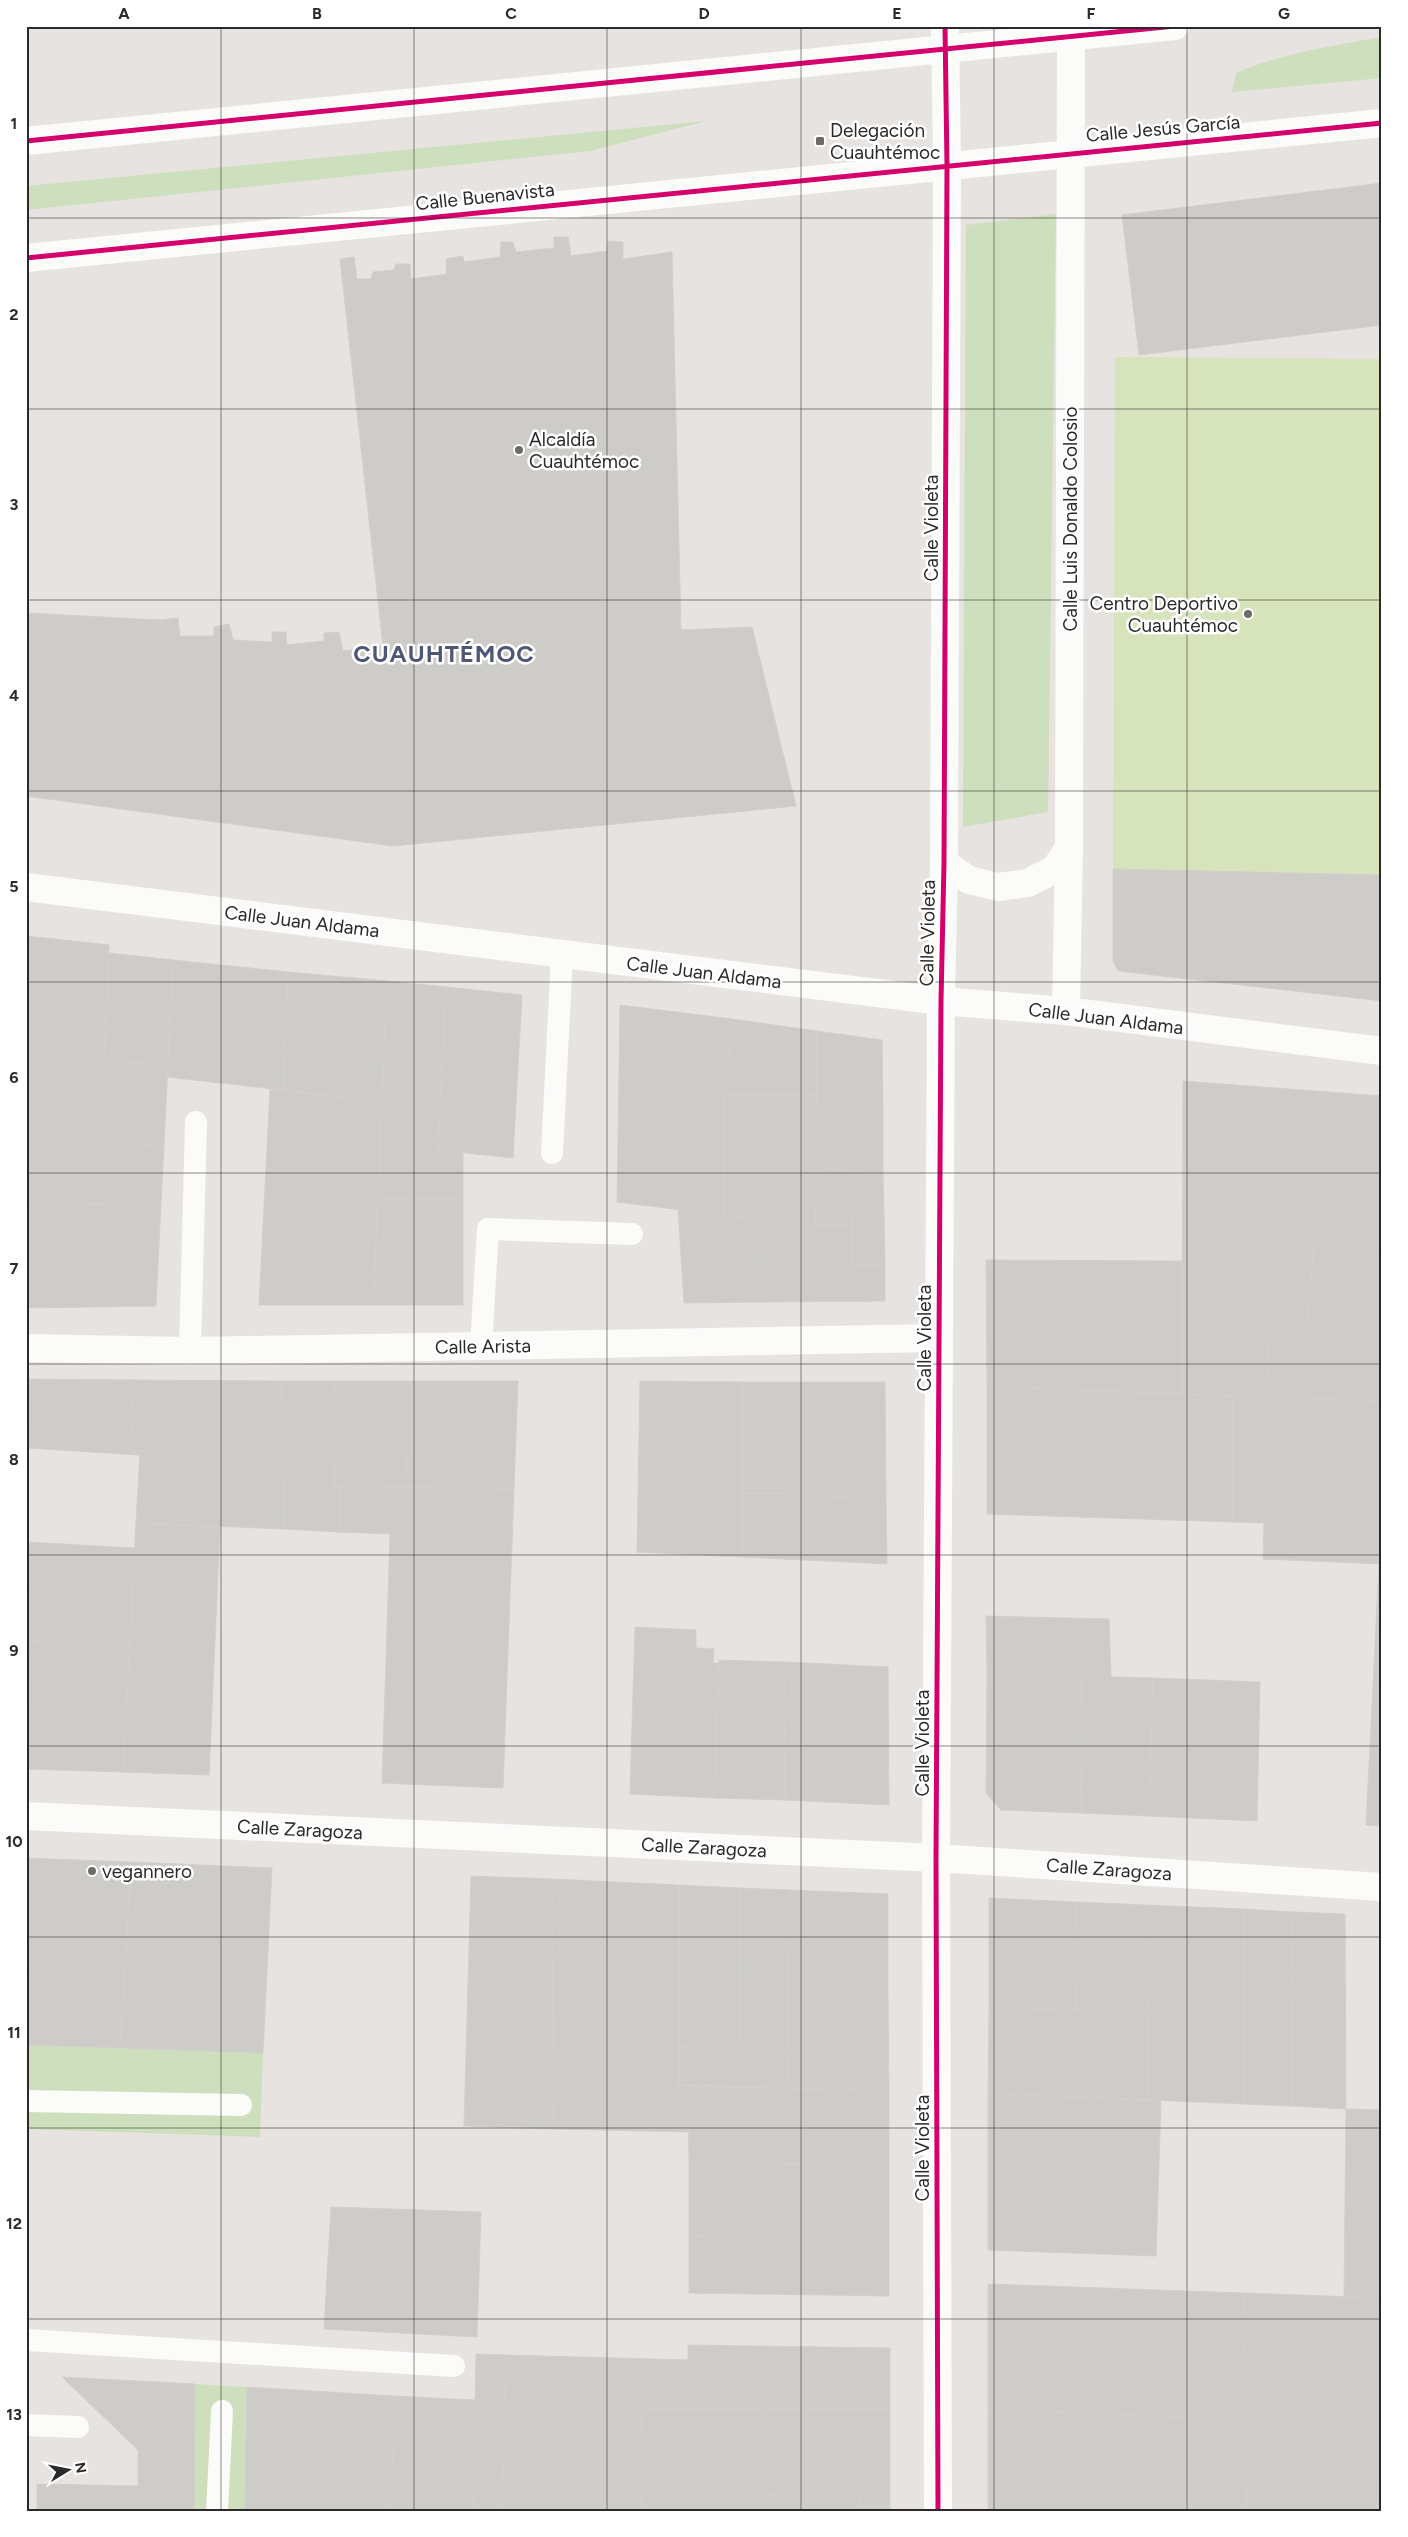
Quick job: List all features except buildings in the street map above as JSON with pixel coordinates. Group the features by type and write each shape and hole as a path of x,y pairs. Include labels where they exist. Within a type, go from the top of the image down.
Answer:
{"street":[{"path":"26,141 945,38 1175,26"},
{"name":"Calle Luis Donaldo Colosio","path":"1066,1011 1069,847 1071,31"},
{"path":"945,38 947,166"},
{"name":"Calle Jesús García","path":"947,166 1071,152 1382,123"},
{"name":"Calle Buenavista","path":"26,258 947,166"},
{"name":"Calle Violeta","path":"938,2511 936,1858 941,1001 944,863 947,166"},
{"path":"944,863 969,880 998,888 1028,884 1054,869 1069,847"},
{"name":"Calle Juan Aldama","path":"26,887 941,1001 1066,1011 1382,1051"},
{"name":"Calle Arista","path":"26,1348 190,1351 939,1338"},
{"name":"Calle Zaragoza","path":"26,1816 936,1858 1382,1887"}],"lane":[{"path":"552,1153 562,954"},
{"path":"190,1351 196,1122"},
{"path":"481,1346 488,1229 632,1234"},
{"path":"26,2101 241,2105"},
{"path":"26,2340 454,2366"},
{"path":"217,2511 222,2411"},
{"path":"26,2425 78,2427"}],"green space":[{"path":"1382,37 1382,78 1232,92 1236,73 1254,66 1308,51"},
{"path":"706,121 590,151 26,210 26,186"},
{"path":"1056,214 1048,812 963,827 966,225"},
{"name":"Centro Deportivo Cuauhtémoc","path":"1115,357 1382,359 1382,875 1113,869"},
{"path":"26,2045 263,2053 260,2137 26,2129"},
{"path":"195,2384 247,2387 245,2511 194,2511"}],"cycle path":[{"path":"938,2511 936,1858 941,1001 944,863 947,166 945,26"},
{"path":"26,141 1175,26"},
{"path":"26,258 1382,123"}],"place":[{"name":"Delegación Cuauhtémoc","path":"820,141"},
{"name":"Alcaldía Cuauhtémoc","path":"519,450"},
{"name":"Centro Deportivo Cuauhtémoc","path":"1248,614"},
{"name":"vegannero","path":"92,1871"}],"district":[{"name":"CUAUHTÉMOC","path":"444,654"}]}
